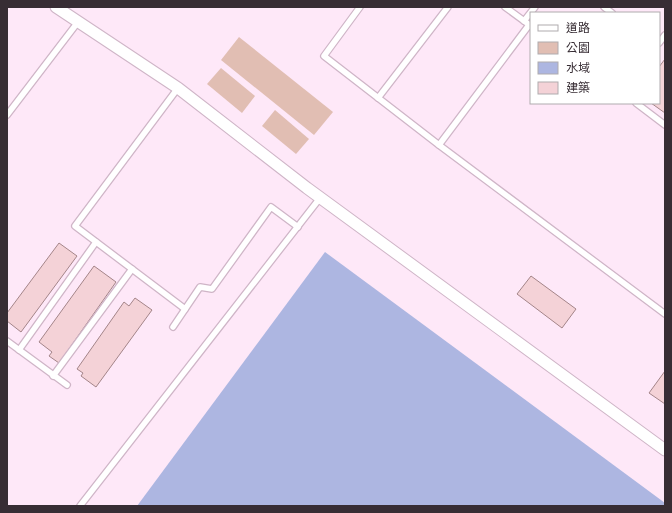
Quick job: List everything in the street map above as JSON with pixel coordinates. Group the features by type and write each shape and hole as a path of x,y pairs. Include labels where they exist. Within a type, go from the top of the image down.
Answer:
{"street":[{"path":"56,7 178,88 320,198 665,450"}],"lane":[{"path":"360,7 324,56 665,314"},
{"path":"378,98 448,7"},
{"path":"439,144 528,24 505,7"},
{"path":"8,112 78,22"},
{"path":"178,88 75,226 184,310"},
{"path":"637,104 665,125"},
{"path":"80,506 320,198"},
{"path":"173,327 200,287 212,289 271,207 298,227"},
{"path":"19,350 96,242"},
{"path":"53,376 132,269"},
{"path":"7,341 67,385"}],"green space":[{"path":"239,37 333,112 314,135 221,60"},
{"path":"221,68 255,96 242,113 207,84"},
{"path":"275,110 309,139 296,154 262,126"}],"water":[{"path":"325,252 665,503 665,506 137,506"}],"building":[{"path":"665,59 665,113 652,104 660,104 660,66"},
{"path":"59,243 77,256 21,332 7,321 7,313"},
{"path":"94,266 116,282 59,363 49,356 52,352 39,342"},
{"path":"531,276 576,309 562,328 517,294"},
{"path":"135,298 152,310 96,387 81,376 83,373 77,369 124,302 129,306"},
{"path":"665,371 665,404 649,393"}]}
